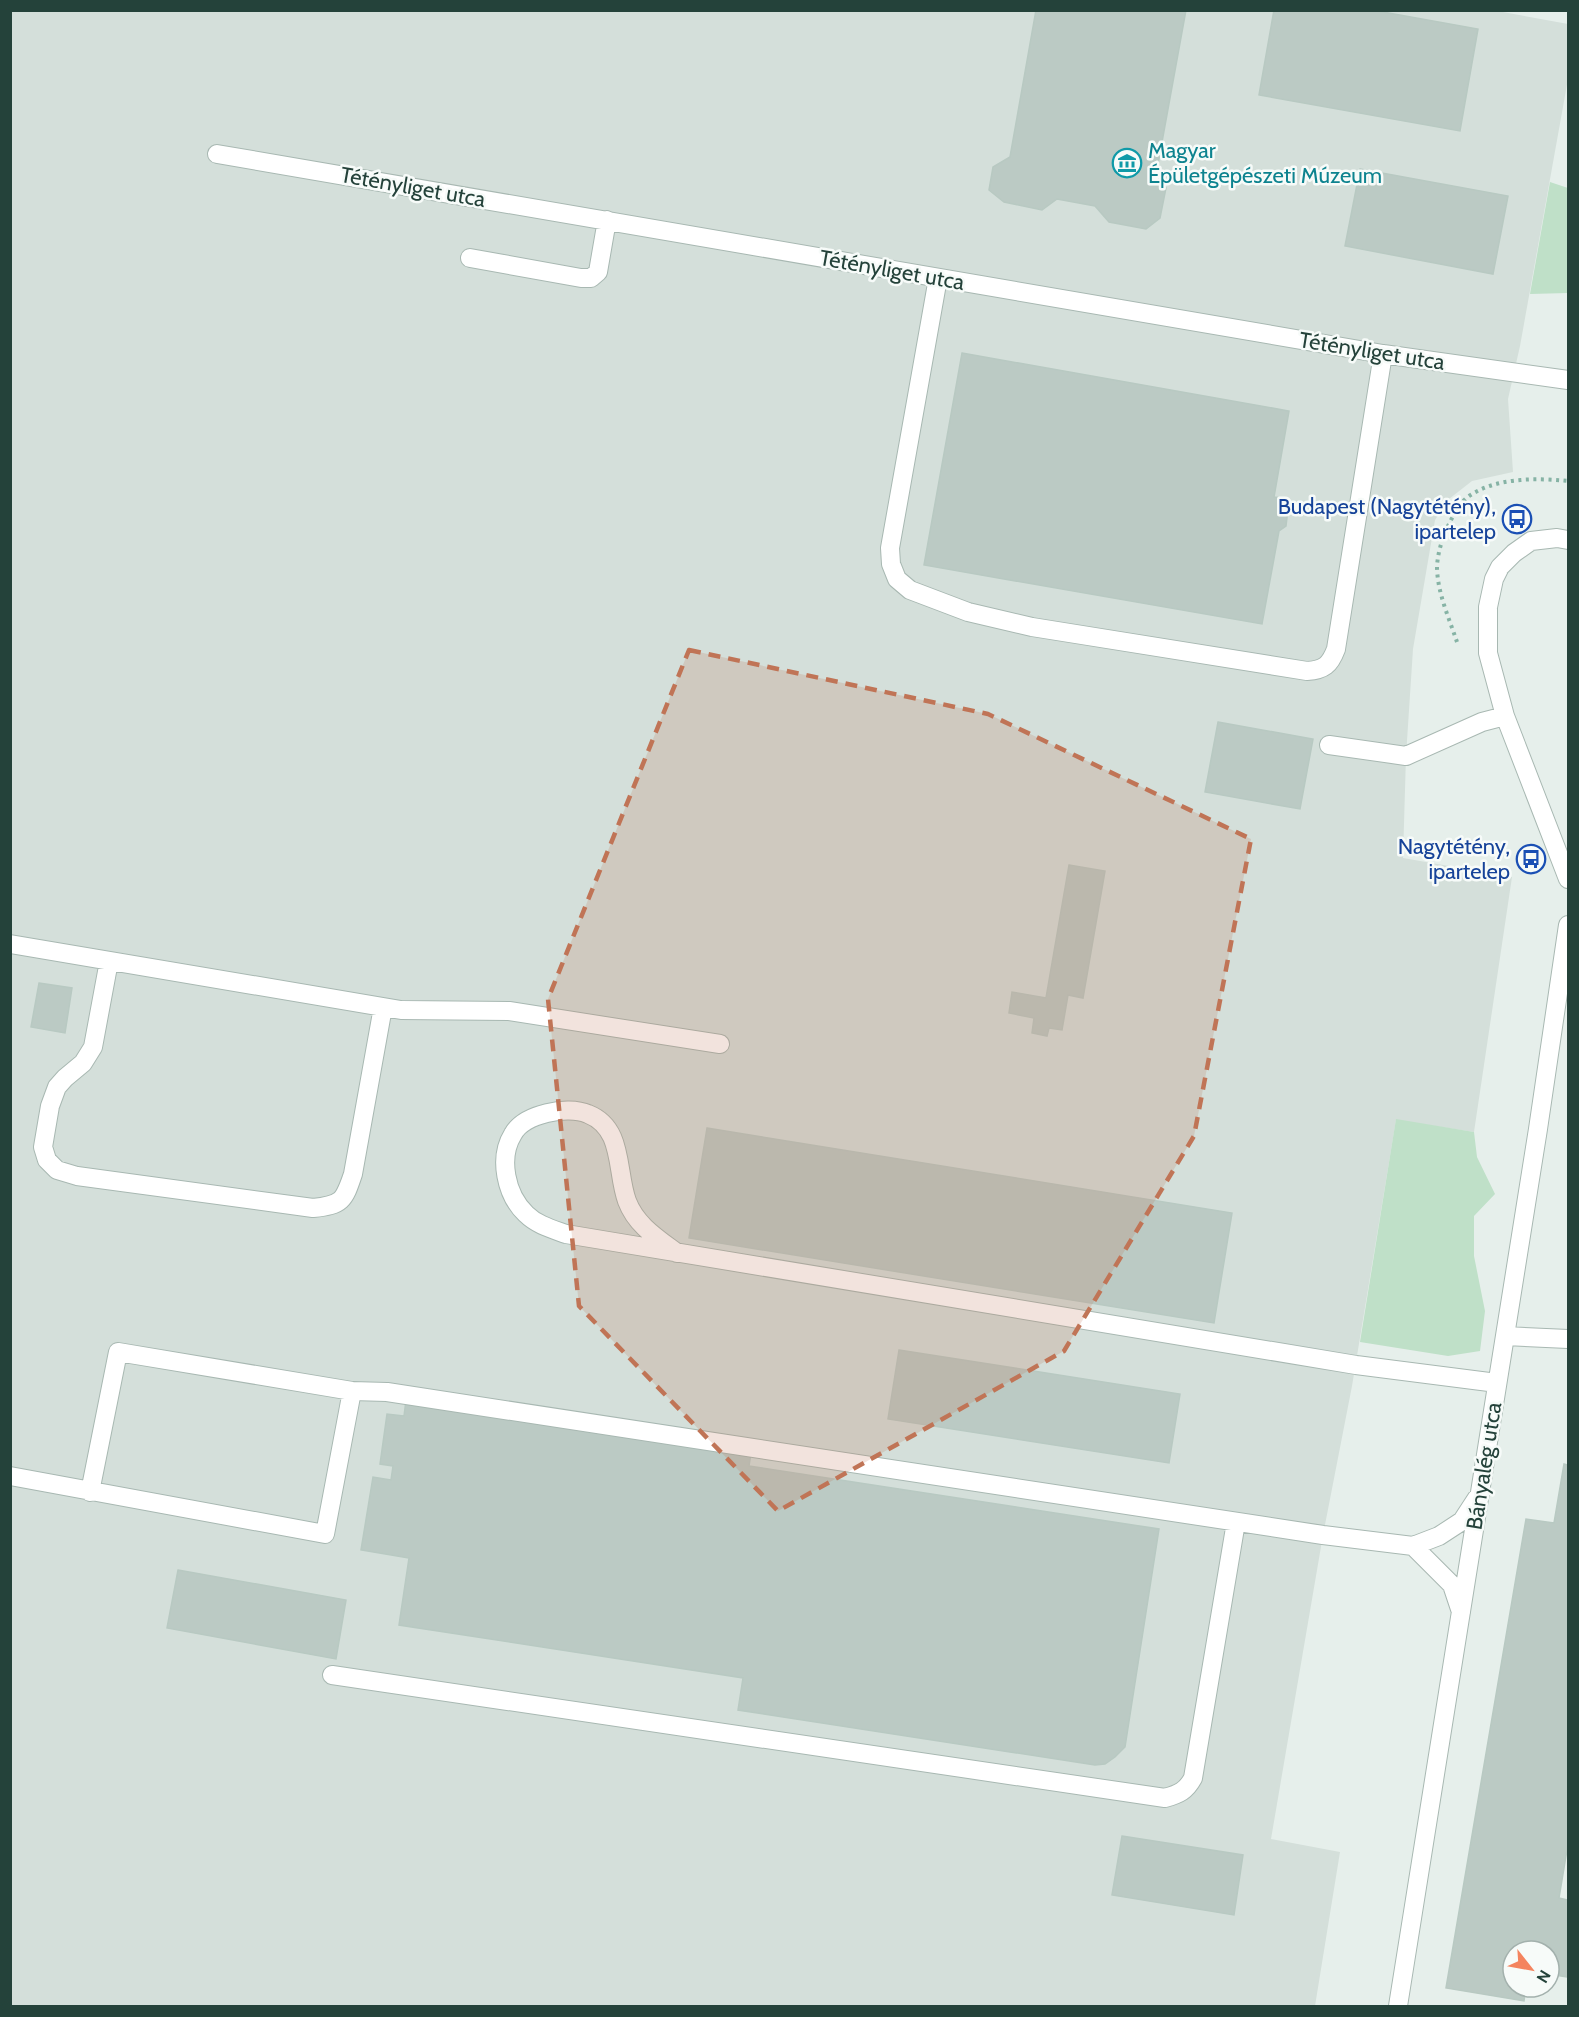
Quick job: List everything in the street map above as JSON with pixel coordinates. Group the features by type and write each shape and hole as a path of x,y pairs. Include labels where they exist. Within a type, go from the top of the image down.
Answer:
{"street":[{"name":"Tétényliget utca","path":"217,154 1383,354 1569,380"},
{"path":"470,258 581,279 591,278 598,272 607,220"},
{"path":"938,278 890,548 891,564 897,579 910,590 968,612 1032,627 1307,671 1322,670 1332,661 1336,649 1383,354"},
{"path":"1569,540 1557,538 1531,541 1514,553 1500,567 1494,579 1488,607 1488,653 1505,716 1569,879"},
{"path":"1329,745 1406,756 1482,722 1505,716"},
{"name":"Bányalég utca","path":"1398,2007 1569,925"},
{"path":"10,944 401,1010 509,1011 720,1044"},
{"path":"109,961 93,1047 83,1064 57,1087 50,1106 43,1147 47,1160 57,1170 76,1176 313,1208 334,1206 346,1193 353,1174 383,1007"},
{"path":"677,1252 654,1236 639,1221 627,1200 613,1139 602,1122 587,1113 567,1110 548,1112 525,1122 513,1133 506,1152 506,1173 511,1193 524,1213 538,1224 566,1234 1356,1365 1497,1383"},
{"path":"1505,1336 1569,1339"},
{"path":"90,1492 118,1352 352,1390 387,1392 1236,1522 1413,1546 1439,1536 1462,1521 1480,1494"},
{"path":"10,1476 325,1534 352,1390"},
{"path":"332,1675 1165,1798 1188,1788 1193,1778 1236,1522"},
{"path":"1413,1546 1452,1585 1461,1612"}],"highlighted area":[{"path":"689,650 988,714 1251,839 1194,1136 1064,1351 778,1511 579,1306 548,999"}],"shaded area":[{"path":"1492,10 1568,24 1568,79 1520,346 1508,399 1513,472 1472,481 1449,499 1435,520 1413,649 1406,756 1403,858 1512,877 1474,1132 1396,1120 1352,1386 1323,1535 1271,1839 1340,1852 1315,2006 11,2006 11,11"}],"green space":[{"path":"1550,182 1568,188 1568,293 1530,294"},
{"path":"1396,1119 1474,1132 1477,1157 1495,1194 1474,1216 1474,1256 1485,1311 1480,1351 1448,1356 1360,1342"}],"building":[{"path":"1036,10 1186,10 1156,175 1166,188 1160,218 1146,229 1109,222 1095,206 1057,199 1042,210 1004,202 989,190 993,167 1010,157"},
{"path":"1274,10 1372,10 1478,29 1460,131 1259,95"},
{"path":"1360,169 1508,196 1493,274 1345,246"},
{"path":"962,353 1289,411 1274,497 1281,498 1288,509 1286,526 1279,531 1262,624 924,565"},
{"path":"1218,722 1313,739 1300,809 1205,792"},
{"path":"1069,865 1105,871 1083,998 1068,995 1062,1030 1049,1028 1047,1036 1032,1033 1034,1018 1009,1013 1012,992 1046,998"},
{"path":"39,983 72,988 65,1033 31,1027"},
{"path":"707,1128 1232,1213 1214,1323 689,1238"},
{"path":"899,1350 1180,1394 1169,1463 888,1419"},
{"path":"406,1400 751,1453 749,1466 1159,1529 1125,1747 1105,1764 1095,1765 738,1710 743,1678 399,1625 409,1558 361,1550 373,1477 391,1480 393,1466 380,1464 387,1414 404,1416"},
{"path":"1564,1464 1568,1465 1568,1844 1559,1898 1568,1900 1568,1977 1561,1976 1561,1939 1501,1939 1501,1997 1446,1988 1526,1519 1554,1523"},
{"path":"178,1570 346,1600 336,1659 167,1628"},
{"path":"1122,1836 1243,1855 1234,1915 1112,1895"}],"place":[{"name":"Magyar Épületgépészeti Múzeum","path":"1127,163"},
{"name":"Budapest (Nagytétény), ipartelep","path":"1517,519"},
{"name":"Nagytétény, ipartelep","path":"1531,859"}]}
